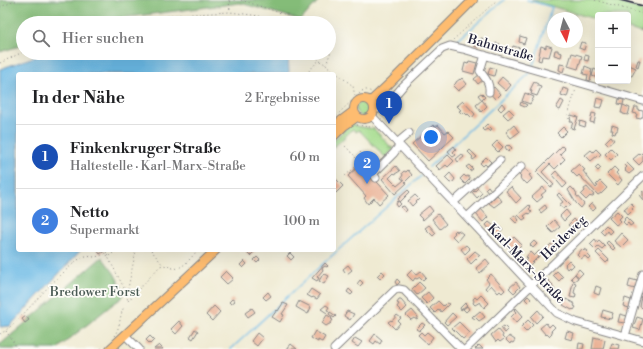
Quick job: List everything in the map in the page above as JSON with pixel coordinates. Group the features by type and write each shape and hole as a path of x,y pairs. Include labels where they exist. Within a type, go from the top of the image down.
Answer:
{"main road":[{"path":"373,104 390,83 473,0"},
{"path":"336,134 355,114 354,104 359,99 367,98 373,104 374,112 372,116 362,119 355,114"},
{"path":"336,126 338,123 355,114"},
{"path":"108,347 125,335 214,252"}],"street":[{"name":"Bahnstraße","path":"373,104 379,109 385,107 403,86 442,49 450,46 643,101"},
{"path":"485,55 480,71 489,83 488,92"},
{"name":"Karl-Marx-Straße","path":"372,116 556,313 576,322 643,341"},
{"path":"375,175 409,133"},
{"path":"453,203 500,160"},
{"path":"467,217 522,166"},
{"name":"Heideweg","path":"466,349 643,176"},
{"path":"625,336 643,274"},
{"path":"334,349 395,290 399,288 404,290 461,349"},
{"path":"125,335 139,349"}],"path":[{"path":"0,7 18,0"},
{"path":"230,12 230,1 235,0"},
{"path":"241,0 287,16"},
{"path":"450,46 453,39 497,0"},
{"path":"594,0 643,14"},
{"path":"169,16 230,12 259,16"},
{"path":"0,63 16,55"},
{"path":"308,72 319,60 335,72"},
{"path":"326,65 327,60"},
{"path":"336,73 353,86 355,97"},
{"path":"569,119 568,115 578,82"},
{"path":"346,146 361,162"},
{"path":"360,152 368,160"},
{"path":"345,176 361,162 366,162 374,155"},
{"path":"366,162 375,175"},
{"path":"108,257 114,252"},
{"path":"126,293 136,252"},
{"path":"153,252 163,263 163,265 178,269 182,267 196,252"},
{"path":"0,334 24,314 57,278 76,261 85,256 100,256 106,253 126,293 128,301 134,293 163,265"},
{"path":"112,338 119,328 124,307"},
{"path":"5,331 18,349"},
{"path":"101,349 108,347"}],"green space":[{"path":"0,0 319,0 305,16 287,16 240,3 136,16 16,16 16,47 0,52"},
{"path":"531,0 609,0 643,10 643,33 631,30 631,12 595,12 595,19 583,16 583,12 571,12"},
{"path":"364,101 370,103 372,109 370,115 364,117 358,115 356,109 358,103"},
{"path":"352,123 356,126 374,129 390,146 390,148 392,147 394,149 385,157 359,130 356,132 353,129 336,145 336,138"},
{"name":"Bredower Forst","path":"102,257 114,273 124,292 122,298 57,349 0,349 0,342 2,343"}],"water":[{"path":"25,60 288,60 289,72 16,72 16,252 79,252 10,326 0,327 0,69"}],"building":[{"path":"520,36 526,38 524,44 519,42"},
{"path":"481,38 488,40 486,45 480,44"},
{"path":"475,41 479,43 478,47 474,46"},
{"path":"583,42 586,43 584,50 579,48 583,48"},
{"path":"496,43 500,44 498,48 494,47"},
{"path":"546,45 547,48 552,48 549,57 542,56 541,61 538,60 541,46 546,48"},
{"path":"513,46 520,48 518,54 511,52"},
{"path":"555,50 562,53 561,57 554,55"},
{"path":"572,53 582,56 578,69 568,66"},
{"path":"585,55 589,56 588,61 584,60"},
{"path":"638,60 640,60 638,67 636,66"},
{"path":"469,61 477,63 474,74 463,71 465,63 468,64"},
{"path":"560,64 565,65 563,72 559,70"},
{"path":"585,66 592,69 590,81 587,80 588,75 583,74"},
{"path":"631,66 636,68 631,76"},
{"path":"490,67 496,69 494,76 488,74"},
{"path":"594,69 595,77 592,76"},
{"path":"480,74 484,79 478,84 474,79"},
{"path":"502,77 511,85 506,91 497,83"},
{"path":"462,78 467,84 458,91 453,86"},
{"path":"534,82 541,87 537,96 531,94 532,91 530,90"},
{"path":"494,87 500,94 495,99 489,92"},
{"path":"563,88 569,90 567,97 561,95"},
{"path":"481,93 485,97 482,100 478,95"},
{"path":"525,93 534,97 530,104 522,101"},
{"path":"597,98 604,100 601,108 595,107"},
{"path":"619,99 624,100 623,105 618,104"},
{"path":"482,100 487,106 481,112 476,105"},
{"path":"561,100 564,102 560,110 556,108"},
{"path":"463,101 475,114 472,118 468,114 467,115 464,112 462,114 459,111 461,110 457,106"},
{"path":"521,102 527,105 525,107 520,105"},
{"path":"502,103 505,107 501,111 498,108"},
{"path":"623,105 630,108 628,115 621,113"},
{"path":"635,107 638,107 638,110 643,111 643,116 641,119 636,118 637,114 633,113"},
{"path":"509,109 514,114 508,119 503,114"},
{"path":"592,113 596,114 594,123 590,122"},
{"path":"571,115 578,117 574,129 571,128 573,122 570,122"},
{"path":"580,121 586,123 585,127 579,125"},
{"path":"487,124 492,129 490,132 487,129 484,131 482,129"},
{"path":"433,125 435,127 438,125 445,133 448,131 454,137 428,161 412,144"},
{"path":"514,125 519,132 511,138 506,132"},
{"path":"612,125 618,127 615,134 612,133 613,130 611,130"},
{"path":"563,127 567,131 561,137 557,133"},
{"path":"611,136 614,140 608,145 605,142"},
{"path":"497,141 503,147 498,152 492,146"},
{"path":"507,145 512,148 508,152 505,147"},
{"path":"454,146 456,149 453,152 456,155 453,157 448,151"},
{"path":"562,146 565,149 560,154 565,159 555,169 550,164 542,172 554,185 551,187 536,172"},
{"path":"611,148 617,154 611,160 605,154"},
{"path":"596,149 601,154 591,161 585,155 591,150 593,152"},
{"path":"470,150 477,157 473,160 473,157 468,152"},
{"path":"643,152 643,161 639,165 633,159"},
{"path":"462,154 464,157 458,162 456,159"},
{"path":"448,155 454,161 448,167 446,165 440,170 436,166"},
{"path":"486,157 491,162 487,166 485,164 483,166 480,163"},
{"path":"627,163 634,170 629,174 625,171 627,167 625,165"},
{"path":"361,164 363,167 365,164 368,168 366,170 389,195 379,204 374,198 368,204 364,198 366,196 348,176"},
{"path":"579,164 585,170 583,171 596,188 598,186 596,185 600,181 607,188 601,194 598,195 579,175 577,177 571,171"},
{"path":"469,165 473,169 470,171 466,167"},
{"path":"598,165 601,168 598,171 595,168"},
{"path":"396,166 400,171 395,174 394,173 389,178 397,186 404,180 401,178 404,171 406,172 408,170 412,175 405,182 407,183 395,194 382,179"},
{"path":"523,167 531,174 529,175 532,179 527,184 524,181 523,182 518,174 522,171 520,170"},
{"path":"614,167 618,171 616,173 622,180 618,185 607,174"},
{"path":"556,171 567,184 563,188 552,175"},
{"path":"450,173 455,179 450,183 445,178"},
{"path":"464,175 466,177 468,176 470,179 465,184 460,179"},
{"path":"336,179 343,186 336,193"},
{"path":"488,186 491,190 488,193 485,189"},
{"path":"511,187 521,198 516,203 506,191"},
{"path":"543,187 546,191 541,195 543,197 537,202 532,197"},
{"path":"571,187 584,204 581,208 568,190"},
{"path":"587,187 594,195 591,197 590,196 586,200 581,195"},
{"path":"478,188 482,193 477,198 471,191 472,190 474,192"},
{"path":"408,190 410,192 400,202 398,199"},
{"path":"643,191 643,200 639,195"},
{"path":"559,193 571,205 564,209 559,205 563,202 557,195"},
{"path":"415,195 419,199 412,206 408,201"},
{"path":"497,195 502,201 494,207 489,203"},
{"path":"398,201 401,204 398,207 396,204"},
{"path":"592,203 596,208 593,211 588,207"},
{"path":"631,203 634,206 628,214 624,209"},
{"path":"529,205 531,207 529,209 532,212 524,216 526,218 523,220 518,215"},
{"path":"545,205 547,208 541,213 539,210"},
{"path":"404,206 407,210 405,212 401,207"},
{"path":"429,206 433,211 423,220 418,215"},
{"path":"481,209 488,217 483,222 476,214"},
{"path":"566,210 570,215 564,221 560,216"},
{"path":"617,211 622,216 619,219 621,221 616,225 609,218"},
{"path":"438,214 446,224 440,229 432,219"},
{"path":"515,215 519,220 516,223 511,218"},
{"path":"626,217 633,224 630,226 628,223 626,225 623,222"},
{"path":"574,219 578,223 572,229 568,225"},
{"path":"554,220 560,227 553,233 547,227"},
{"path":"489,222 494,226 490,230 486,225"},
{"path":"429,225 436,233 433,236 425,228"},
{"path":"606,225 612,231 609,234 607,231 604,235 600,231"},
{"path":"499,226 503,230 498,235 493,231"},
{"path":"456,230 457,232 458,230 463,234 457,241 452,236"},
{"path":"621,233 628,240 621,247 614,241"},
{"path":"514,237 522,245 514,253 506,245"},
{"path":"595,239 597,242 599,240 605,246 602,249 598,246 595,249 590,244"},
{"path":"534,241 537,244 533,248 530,245"},
{"path":"608,241 615,248 613,250 606,243"},
{"path":"551,244 555,248 550,253 546,249"},
{"path":"466,245 470,249 465,254 461,249"},
{"path":"582,249 584,251 585,249 588,251 586,253 591,258 589,260 585,256 581,259 577,255"},
{"path":"599,250 609,260 606,263 596,253"},
{"path":"475,251 480,255 471,264 467,259"},
{"path":"539,251 542,253 529,266 525,262 528,259 526,257 530,252 534,256"},
{"path":"246,252 254,252 250,256"},
{"path":"290,253 294,257 291,260 287,256"},
{"path":"257,257 260,260 257,263 254,260"},
{"path":"486,259 490,264 480,273 476,268"},
{"path":"569,260 574,265 570,269 569,267 567,269 565,264"},
{"path":"244,261 247,264 243,268 240,265"},
{"path":"325,263 328,266 322,268 323,270 317,277 319,278 317,281 312,278"},
{"path":"348,265 352,270 347,274 343,269"},
{"path":"579,269 583,273 579,277 575,274"},
{"path":"412,270 416,275 421,271 426,277 423,280 420,277 417,279 415,278 413,281 407,275"},
{"path":"226,271 233,278 227,284 220,277"},
{"path":"382,271 385,274 380,279 377,276"},
{"path":"557,271 563,277 559,281 553,275"},
{"path":"323,274 329,276 324,284 319,281"},
{"path":"491,274 505,290 502,293 500,291 498,293 491,285 487,290 485,288 489,283 486,279"},
{"path":"575,274 578,278 574,281 571,278"},
{"path":"397,279 400,282 397,285 395,282"},
{"path":"547,279 553,285 552,286 555,290 552,292 544,286 545,285 543,282"},
{"path":"630,279 637,281 635,289 628,287"},
{"path":"360,280 363,283 360,286 357,284"},
{"path":"419,282 425,288 417,295 412,289"},
{"path":"516,282 520,287 514,293 509,288"},
{"path":"573,282 576,283 574,293 576,294 575,298 570,297"},
{"path":"596,286 601,288 599,295 594,293"},
{"path":"311,289 320,295 317,299 307,295"},
{"path":"349,289 353,293 351,295 347,292"},
{"path":"268,292 271,296 266,300 263,297"},
{"path":"428,292 433,298 427,304 421,298"},
{"path":"481,295 489,303 484,308 480,302 475,305 473,303 473,299 475,297 477,299"},
{"path":"528,296 531,299 528,302 525,299"},
{"path":"643,296 643,308 640,307"},
{"path":"625,298 631,300 629,308 623,306"},
{"path":"232,299 235,301 231,304 229,302"},
{"path":"566,299 575,304 574,306 576,307 574,310 563,305 564,304 562,303"},
{"path":"399,300 401,300 407,307 402,312 397,307"},
{"path":"299,301 311,307 308,314 296,307"},
{"path":"438,301 443,306 447,303 449,304 441,312 439,309 435,313 430,308"},
{"path":"283,303 288,305 282,314 284,315 280,322 272,317"},
{"path":"465,303 467,305 461,310 460,308"},
{"path":"326,305 329,307 327,310 329,311 327,313 321,309"},
{"path":"214,306 220,312 212,321 206,315"},
{"path":"467,306 469,309 466,312 463,309"},
{"path":"252,308 255,312 248,317 245,313"},
{"path":"516,308 523,316 516,323 511,317 516,312 514,310"},
{"path":"412,310 418,317 417,320 414,318 411,320 406,315"},
{"path":"538,310 543,316 536,323 531,317"},
{"path":"603,310 613,313 611,319 601,317"},
{"path":"347,311 354,314 350,320 344,316"},
{"path":"480,311 485,317 479,321 472,317"},
{"path":"330,312 336,316 334,318 329,314"},
{"path":"452,313 456,317 447,325 444,322"},
{"path":"620,314 627,316 625,323 618,322"},
{"path":"327,315 333,320 326,326 322,323"},
{"path":"397,315 401,318 398,321 400,323 395,329 388,322 391,320 392,321"},
{"path":"26,316 29,320 25,323 22,319"},
{"path":"637,317 643,319 640,330 633,328"},
{"path":"528,320 533,325 526,332 521,327"},
{"path":"179,321 183,326 176,334 171,329"},
{"path":"459,322 470,333 463,339 452,328"},
{"path":"422,323 425,325 419,331 416,329"},
{"path":"546,323 549,327 552,324 555,327 549,336 547,334 546,335 540,328"},
{"path":"504,326 508,330 505,333 501,328"},
{"path":"195,329 198,331 193,339 190,337"},
{"path":"498,329 503,335 502,337 504,339 500,342 498,340 496,342 491,335"},
{"path":"315,331 325,337 322,342 318,340 318,342 311,338"},
{"path":"567,331 574,333 572,340 565,338"},
{"path":"421,332 424,335 427,332 433,337 428,344 418,335"},
{"path":"257,333 263,338 257,346 251,341"},
{"path":"375,334 382,340 380,344 376,341 374,344 370,341"},
{"path":"150,336 154,340 150,344 146,340"},
{"path":"509,336 515,340 510,344 506,340"},
{"path":"594,337 605,340 603,349 592,349"},
{"path":"355,338 362,342 358,347 352,343"},
{"path":"579,343 584,344 583,349 578,349"},
{"path":"612,343 619,345 618,349 610,349"},
{"path":"291,344 297,349 287,349"},
{"path":"159,345 163,349 154,349"},
{"path":"479,345 483,349 475,349"}],"waterway":[{"path":"457,41 504,0"},
{"path":"527,0 552,7 533,65"},
{"path":"429,167 530,73"},
{"path":"231,349 421,176"}],"railway":[{"path":"620,0 643,6"}],"place":[{"name":"Finkenkruger Straße","path":"389,124"},
{"name":"Netto","path":"367,184"}]}
